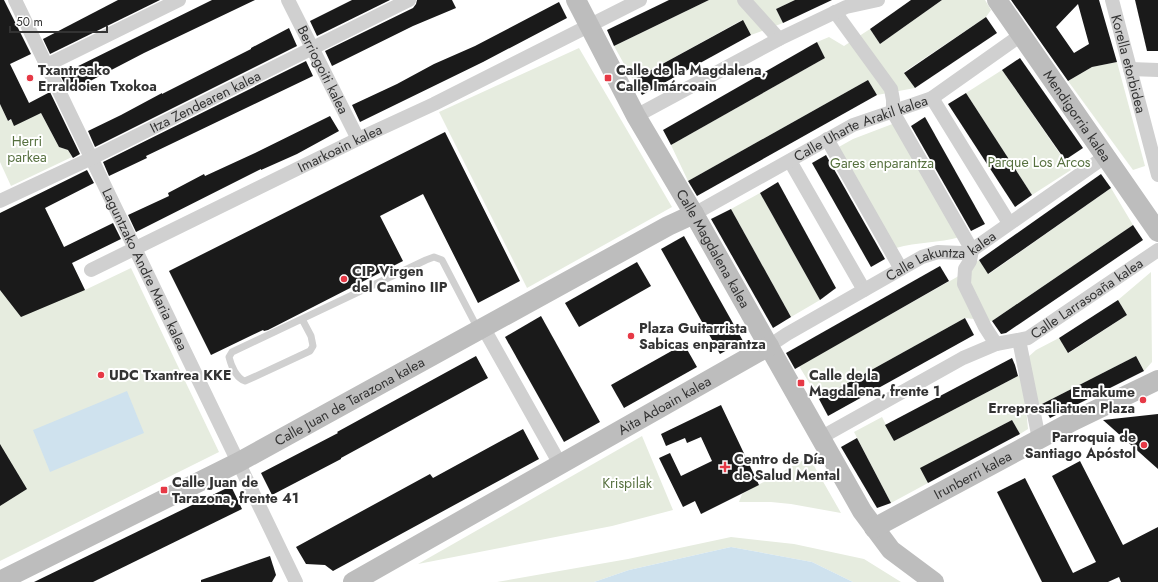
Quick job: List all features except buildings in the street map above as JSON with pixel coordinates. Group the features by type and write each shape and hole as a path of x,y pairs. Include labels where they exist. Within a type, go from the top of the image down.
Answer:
{"street":[{"name":"Laguntzako Andre Maria kalea","path":"10,0 239,462 296,582"},
{"name":"Laguntzako Andre Maria kalea","path":"16,0 90,159"},
{"path":"47,66 179,0"},
{"name":"Berriogoiti kalea","path":"288,0 358,139"},
{"name":"Itza Zendearen kalea","path":"0,202 90,159 409,0"},
{"name":"Calle Magdalena kalea","path":"576,0 588,26 636,116 694,214 862,511 891,550 934,582"},
{"name":"Imarkoain kalea","path":"91,270 132,245 434,104 640,0"},
{"path":"744,0 778,38"},
{"path":"636,116 778,38 846,7 878,0"},
{"name":"Mendigorria kalea","path":"997,0 1158,232"},
{"name":"Korella etorbidea","path":"1112,0 1158,175"},
{"path":"835,12 891,89 893,112 972,250 970,261 965,269 964,284 985,327 996,344"},
{"name":"Calle Uharte Arakil kalea","path":"694,214 853,125 932,98 1021,35"},
{"path":"1130,69 1158,70"},
{"path":"932,98 1009,223"},
{"path":"828,139 902,269"},
{"name":"Calle Lakuntza kalea","path":"769,346 787,334 922,257 938,252 962,252 972,250 1106,156"},
{"path":"790,161 864,290"},
{"name":"Calle Juan de Tarazona kalea","path":"0,581 22,577 239,462 668,226 694,214"},
{"name":"Calle Larrasoaña kalea","path":"820,438 963,358 996,344 1028,338 1158,250"},
{"path":"481,329 560,464"},
{"path":"1019,340 1039,439"},
{"name":"Aita Adoain kalea","path":"353,582 769,346"},
{"name":"Irunberri kalea","path":"874,528 1073,421 1158,380"}],"lane":[{"path":"302,319 311,336 313,346 310,351 245,381 241,379 231,365 229,357 232,352 302,319 434,257 442,260 481,329"}],"green space":[{"path":"709,0 795,0 776,9 783,23 751,35 742,20 633,80 614,46"},
{"path":"942,0 985,0 991,10 986,17 904,72 915,88 877,95 868,80 688,181 671,145 825,58 817,42 829,37 844,46 870,29 880,44"},
{"path":"579,48 672,207 527,288 439,112"},
{"path":"1117,62 1145,166 1133,170 1068,81 1092,67"},
{"name":"Parque Los Arcos","path":"1002,70 1071,170 1032,195 966,93"},
{"name":"Herri parkea","path":"0,104 8,121 41,113 59,147 68,150 72,157 11,186 0,162"},
{"name":"Gares enparantza","path":"895,123 960,237 896,248 837,148 853,139"},
{"path":"1111,188 1133,225 992,321 965,318 819,399 799,366 957,277 979,260 989,274"},
{"path":"760,193 820,300 791,317 731,209"},
{"name":"UDC Txantrea KKE","path":"38,194 85,290 131,268 219,452 0,561 0,213"},
{"path":"1151,272 1152,362 1144,371 1136,356 1042,404 1026,409 1028,429 1020,434 1012,420 921,468 928,483 891,503 854,432 882,417 894,441 1020,375 1027,358 1036,350 1059,338 1069,353 1127,315 1118,300"},
{"name":"Krispilak","path":"642,436 673,510 612,526 418,564"},
{"path":"809,457 841,513 791,504 771,502 739,502 742,494"},
{"path":"731,537 794,544 864,559 901,582 853,582 812,562 731,547 629,570 594,582 497,582 628,559"}],"water":[{"path":"127,391 144,433 50,472 33,430"},
{"path":"731,547 812,562 853,582 594,582 629,570"}],"place":[{"name":"Txantreako Erraldoien Txokoa","path":"30,78"},
{"name":"Calle de la Magdalena, Calle Imárcoain","path":"608,78"},
{"name":"CIP Virgen del Camino IIP","path":"344,279"},
{"name":"Plaza Guitarrista Sabicas enparantza","path":"631,336"},
{"name":"UDC Txantrea KKE","path":"101,375"},
{"name":"Calle de la Magdalena, frente 1","path":"801,383"},
{"name":"Emakume Errepresaliatuen Plaza","path":"1143,400"},
{"name":"Parroquia de Santiago Apóstol","path":"1144,445"},
{"name":"Centro de Día de Salud Mental","path":"725,467"},
{"name":"Calle Juan de Tarazona, frente 41","path":"164,490"}]}
